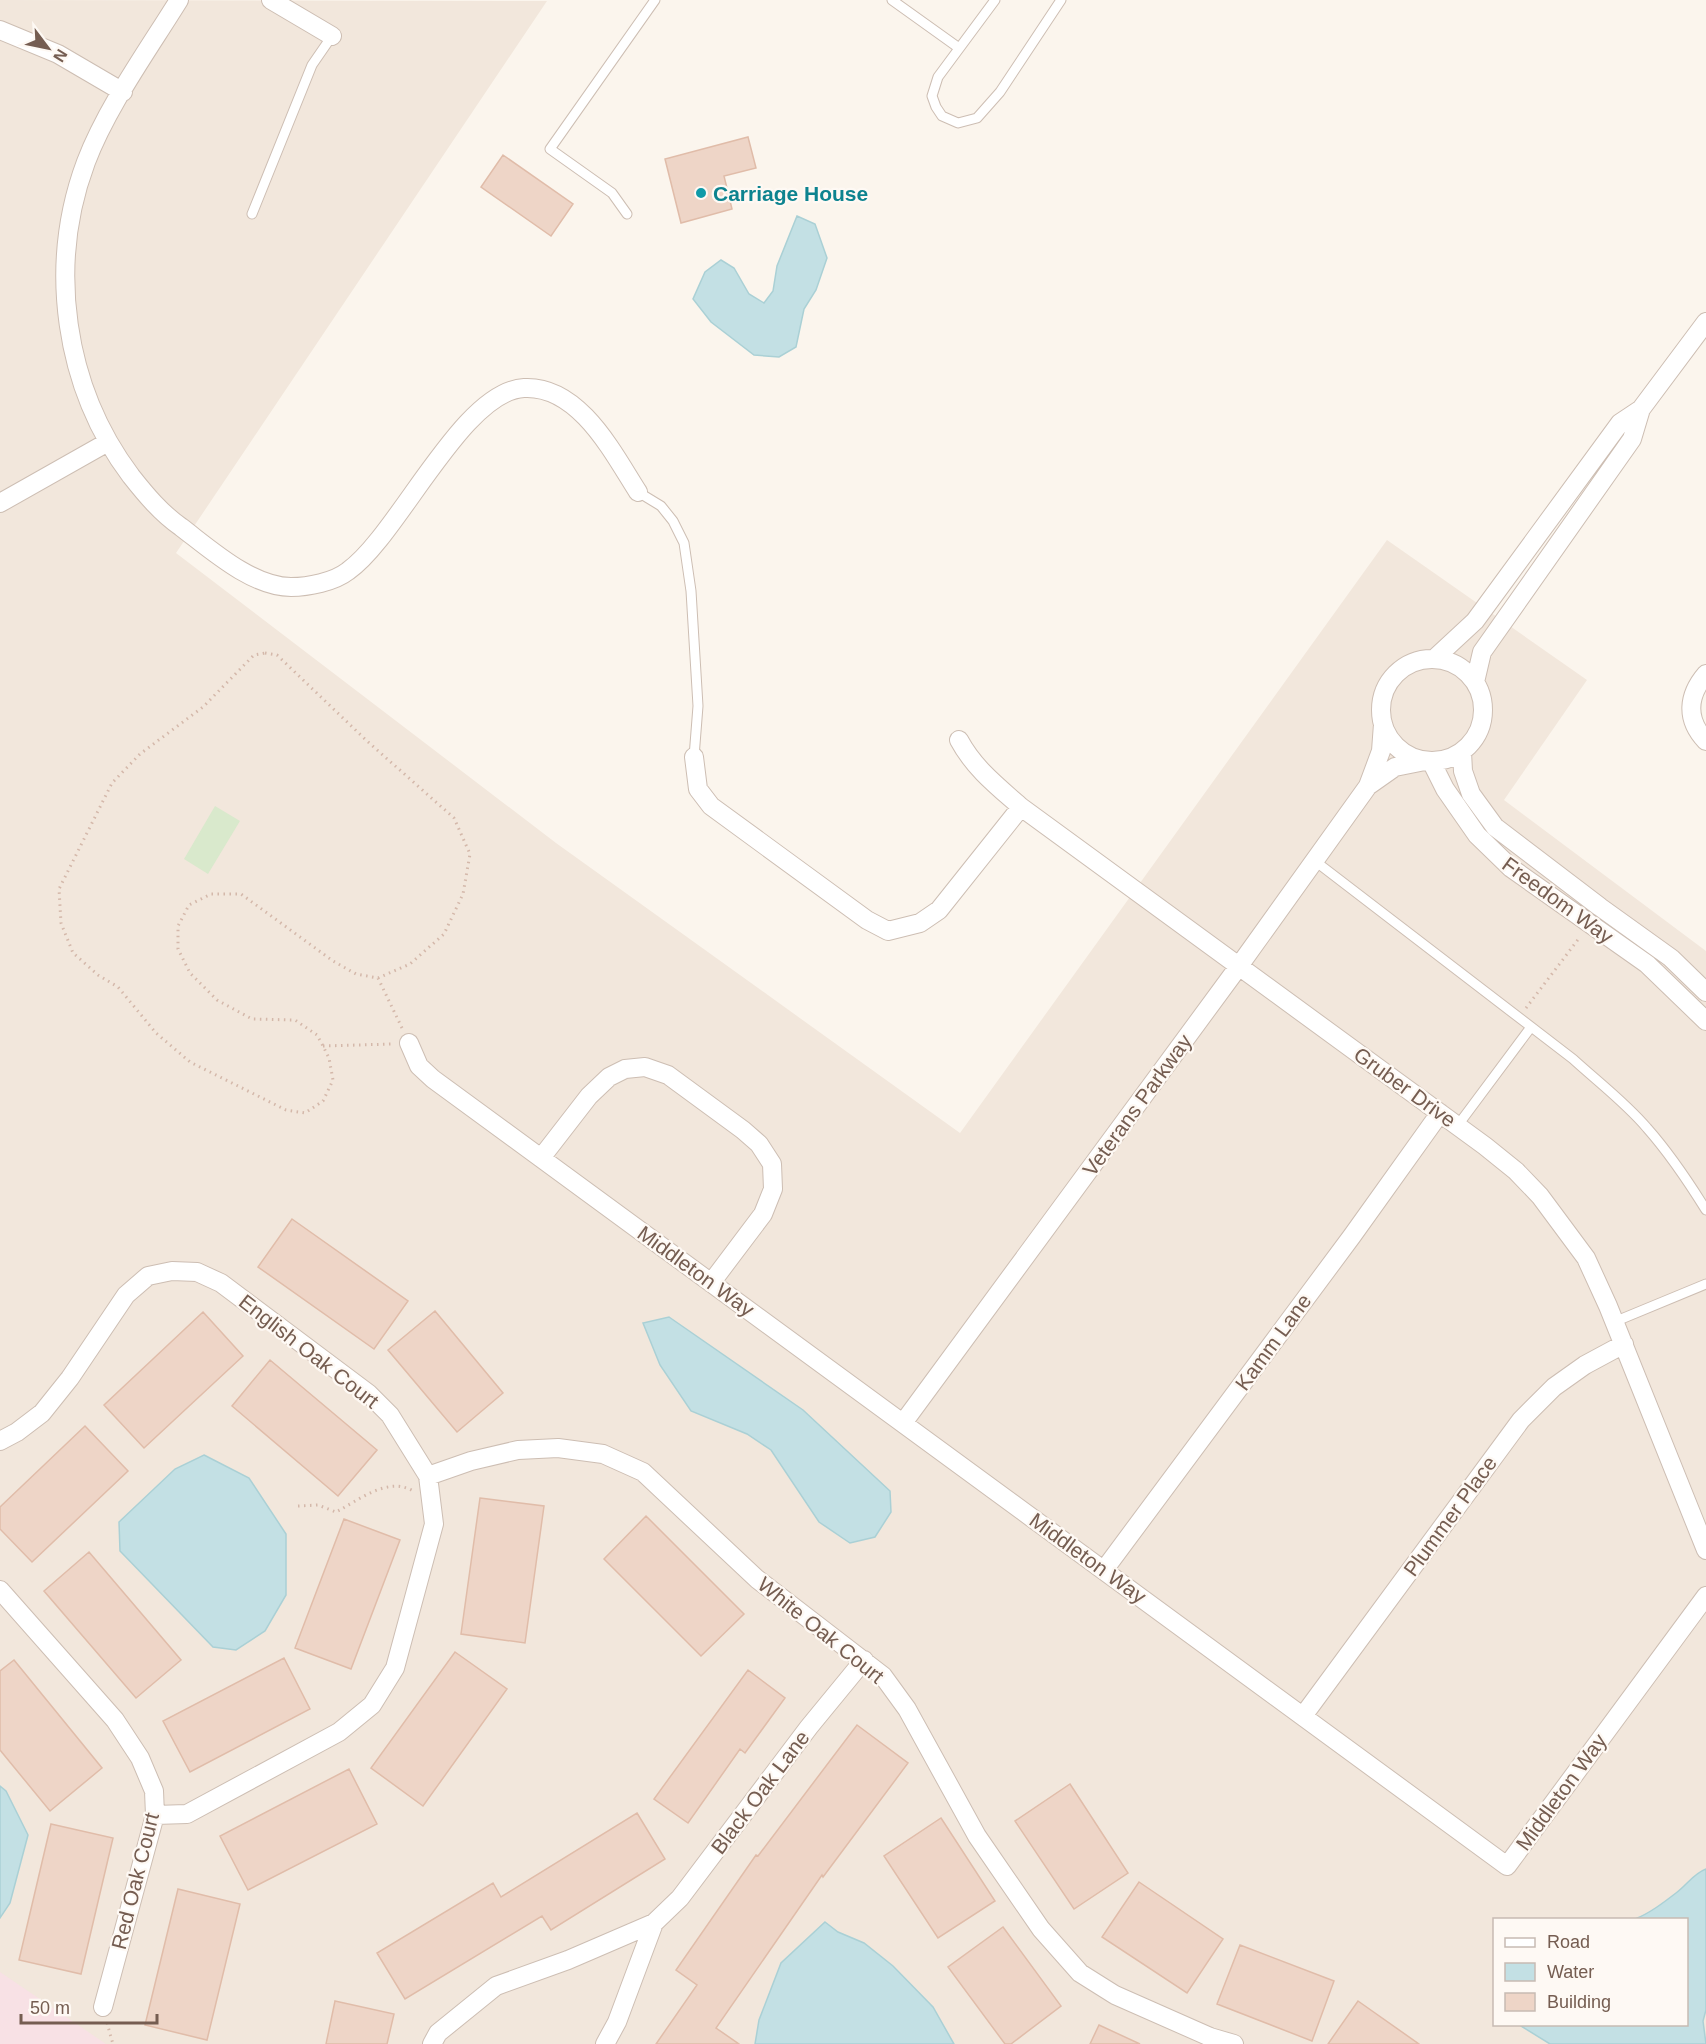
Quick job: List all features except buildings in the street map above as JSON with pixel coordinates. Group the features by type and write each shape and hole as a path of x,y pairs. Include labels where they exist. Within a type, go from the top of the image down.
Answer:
{"street":[{"path":"179,0 104,124 87,160 75,199 68,238 66,279 68,319 75,359 87,398 108,442 142,490 169,519 225,560 267,582 289,587 324,582 345,574 364,559 433,465 476,415 500,395 522,388 543,389 565,401 594,424 638,492"},
{"path":"271,0 332,36"},
{"path":"0,30 58,54 123,92"},
{"path":"1434,660 1476,621 1620,423 1641,409 1706,322"},
{"path":"1474,682 1482,652 1632,439 1641,409"},
{"path":"0,503 108,442"},
{"path":"1418,661 1450,662 1464,670 1474,682 1481,696 1483,712 1480,727 1473,741 1462,752 1450,758 1428,761 1411,757 1398,748 1389,737 1383,724 1382,708 1385,693 1392,679 1404,668 1418,661"},
{"path":"1706,674 1696,685 1690,700 1692,718 1706,741"},
{"name":"Veterans Parkway","path":"903,1423 1239,966 1368,786 1381,751 1383,724"},
{"name":"Gruber Drive","path":"959,740 978,770 1021,807 1458,1125 1516,1171 1540,1196 1587,1258 1624,1344 1706,1550"},
{"name":"Freedom Way","path":"1462,752 1463,771 1471,794 1495,826 1600,907 1671,958 1706,992"},
{"path":"694,757 698,789 711,806 867,920 888,931 920,923 939,910 1021,807"},
{"name":"Veterans Parkway","path":"1368,786 1395,767 1428,761"},
{"name":"Freedom Way","path":"1428,761 1477,835 1511,868 1647,964 1706,1021"},
{"name":"Middleton Way","path":"409,1043 419,1066 433,1079 1507,1866 1706,1596"},
{"path":"542,1158 589,1096 609,1077 625,1070 645,1067 668,1075 743,1130 759,1144 772,1164 773,1188 763,1214 711,1283"},
{"name":"Kamm Lane","path":"1104,1570 1352,1236 1440,1113"},
{"name":"English Oak Court","path":"0,1441 42,1413 70,1378 126,1295 148,1276 172,1271 197,1272 221,1282 369,1394 390,1415 428,1476 434,1524 395,1668 372,1705 339,1732 187,1814 155,1815"},
{"name":"Plummer Place","path":"1303,1716 1521,1420 1554,1386 1585,1365 1624,1344"},
{"name":"White Oak Court","path":"428,1476 471,1461 518,1450 558,1448 603,1454 643,1472 757,1579 883,1676 907,1709 977,1836 1041,1929 1080,1973 1115,1995 1210,2037 1234,2044"},
{"name":"Red Oak Court","path":"0,1590 115,1720 141,1758 154,1791 155,1815 103,2007"},
{"name":"Black Oak Lane","path":"432,2044 438,2033 496,1986 568,1960 654,1923 680,1899 808,1727 864,1660"},
{"name":"Black Oak Lane","path":"605,2044 617,2022 654,1923"}],"lane":[{"path":"627,214 612,193 550,149 655,0"},
{"path":"892,0 959,48"},
{"path":"995,0 938,77 933,96 936,107 942,116 958,123 976,118 1000,92 1061,0"},
{"path":"252,214 312,65 332,36"},
{"path":"638,492 661,506 673,521 684,543 691,591 698,706 694,757"},
{"path":"1314,861 1573,1059 1646,1126 1682,1170 1706,1210"},
{"path":"1590,924 1600,907"},
{"path":"1458,1125 1531,1027"},
{"path":"1614,1322 1706,1284"}],"path":[{"path":"265,653 277,656 367,741 454,818 470,854 463,894 444,934 410,964 378,978 356,974 333,961 241,894 212,894 189,905 178,926 178,949 190,973 217,1000 252,1019 295,1020 317,1035 329,1058 333,1080 323,1101 305,1113 286,1110 190,1062 156,1033 118,987 98,975 73,953 61,923 59,889 112,783 140,754 203,707 254,656 265,653"},
{"path":"1519,1018 1590,924"},
{"path":"323,1046 409,1043 378,978"},
{"path":"298,1506 318,1505 336,1512 386,1485 408,1488 417,1494 428,1476"}],"shaded area":[{"path":"0,0 547,1 176,553 556,843 960,1133 1387,540 1587,680 1504,800 1706,951 1706,2044 100,2044 0,1976"},
{"path":"0,1972 106,2044 0,2044"}],"green space":[{"path":"215,806 240,821 208,874 184,859"}],"water":[{"path":"797,216 815,224 827,258 816,290 804,309 796,347 779,357 754,355 711,322 693,299 705,272 721,260 734,268 749,294 764,303 773,291 777,266"},
{"path":"669,1317 803,1410 890,1491 891,1512 875,1537 850,1543 819,1522 771,1450 747,1434 691,1411 660,1365 643,1323"},
{"path":"204,1455 249,1478 286,1534 286,1595 265,1631 236,1650 213,1647 120,1551 119,1522 175,1469"},
{"path":"0,1786 6,1791 28,1835 10,1903 0,1918"},
{"path":"1706,1869 1706,2010 1703,2021 1706,2044 1550,2044 1521,2026 1688,2026 1688,1918 1637,1918 1661,1904"},
{"path":"825,1922 838,1932 864,1943 893,1966 933,2007 954,2044 755,2044 759,2020 781,1963"}],"place":[{"name":"Carriage House","path":"701,193"}]}
